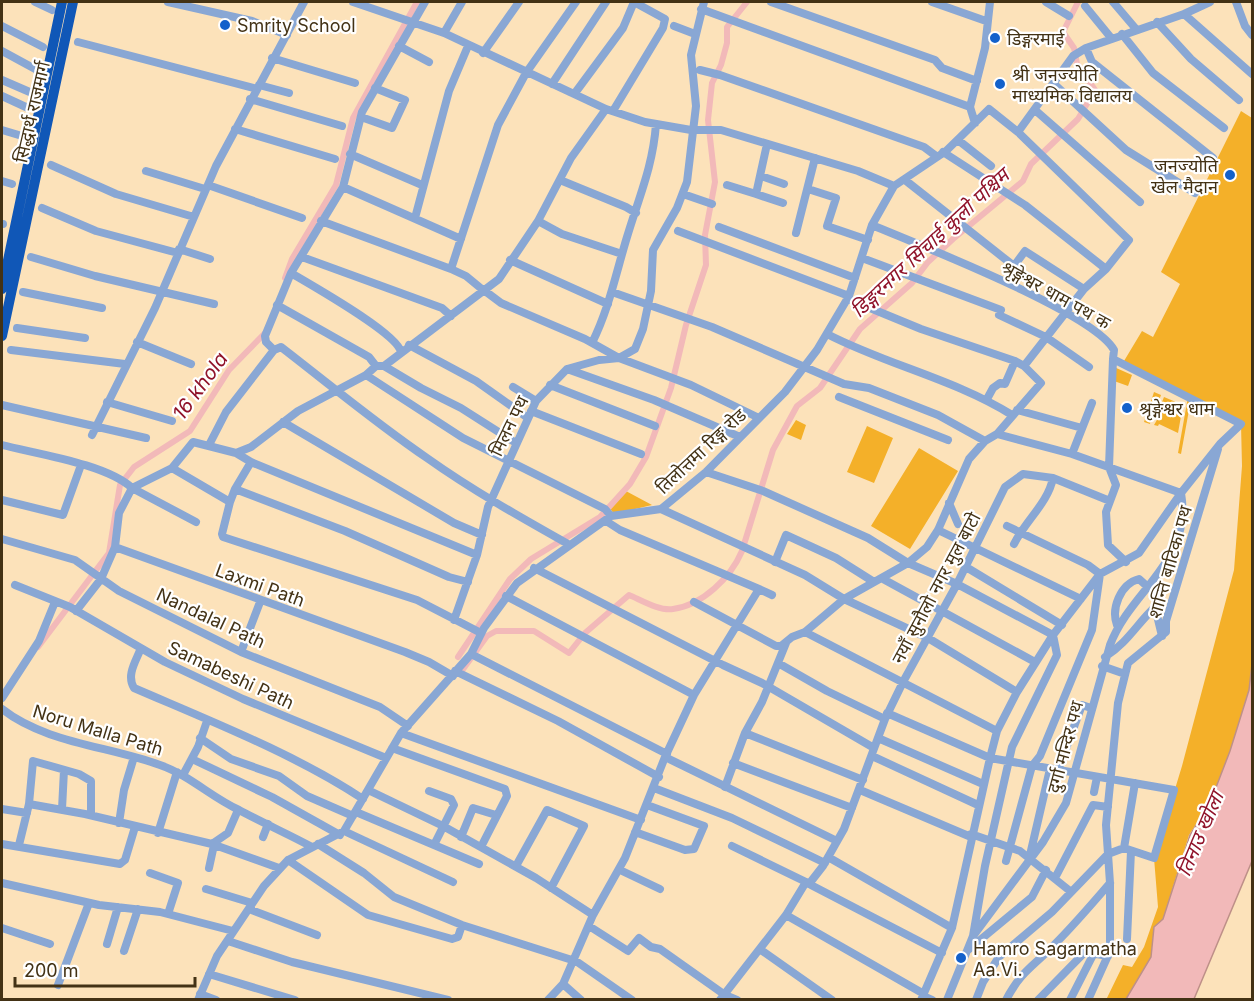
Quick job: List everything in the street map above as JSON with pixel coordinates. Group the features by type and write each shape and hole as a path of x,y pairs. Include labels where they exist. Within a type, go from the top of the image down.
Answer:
{"highway":[{"name":"सिद्धार्थ राजमार्ग","path":"2,289 63,2"},
{"name":"सिद्धार्थ राजमार्ग","path":"2,336 74,2"}],"street":[{"path":"35,2 52,10"},
{"path":"168,2 252,21 287,35"},
{"path":"92,435 235,129 304,2"},
{"path":"353,2 368,4 444,33 609,110 656,124 691,130 710,130 767,144 858,171 894,186"},
{"path":"274,350 266,342 265,336 277,305 291,273 343,187 360,117 399,46 408,21 425,2"},
{"path":"444,33 462,2"},
{"path":"483,53 519,2"},
{"path":"451,269 498,125 526,72 576,2"},
{"path":"552,84 606,2"},
{"path":"236,453 251,447 283,422 336,389 380,366 499,279 538,220 571,158 609,110 663,28 665,19 634,2 623,28 575,93"},
{"path":"771,2 935,60 942,68 977,81"},
{"path":"932,2 986,21"},
{"path":"975,123 970,107 985,48 986,21 990,2"},
{"path":"1046,2 1069,16"},
{"path":"1113,2 1137,29"},
{"path":"1024,366 1084,289 1106,269 1129,240 1018,132 1075,55 1086,48 1122,34 1184,14 1197,4 1210,2"},
{"path":"1236,2 1245,26 1252,35"},
{"path":"619,358 635,349 648,306 653,250 687,182 691,130 696,106 690,55 702,5 720,16 970,107"},
{"path":"1085,6 1112,39"},
{"path":"1184,14 1252,74"},
{"path":"1157,22 1191,59 1239,100"},
{"path":"2,26 43,47"},
{"path":"674,26 695,34"},
{"path":"1122,34 1153,73 1224,128"},
{"path":"78,42 289,93"},
{"path":"399,46 429,62"},
{"path":"415,218 422,185 449,92 468,46"},
{"path":"1086,48 1092,62 1213,158"},
{"path":"2,51 37,70"},
{"path":"272,58 354,83"},
{"path":"700,70 940,154 1007,194 1106,269"},
{"path":"2,80 32,93"},
{"path":"1054,84 1126,150 1195,193"},
{"path":"360,117 392,128 405,100 375,88"},
{"path":"2,96 28,108"},
{"path":"250,99 342,126"},
{"name":"तिलोत्तमा रिङ्ग रोड","path":"342,833 401,733 471,654 481,633 506,596 534,568 608,518 661,509 706,472 785,392 827,334 848,297 872,225 894,186 958,140 989,109 1018,132"},
{"path":"1035,110 1140,202"},
{"path":"592,343 608,304 622,254 650,172 656,124"},
{"path":"235,129 335,159"},
{"path":"2,130 22,136"},
{"path":"958,140 991,166"},
{"path":"756,194 767,144"},
{"path":"350,154 422,185"},
{"path":"796,233 815,158"},
{"path":"51,165 116,194 195,217"},
{"path":"146,171 207,187 302,218"},
{"path":"760,176 784,184"},
{"path":"560,180 636,213"},
{"path":"904,180 1014,266 1025,251 1084,289"},
{"path":"2,181 12,184"},
{"path":"727,184 783,203"},
{"path":"343,187 461,239"},
{"path":"808,189 836,198 827,226 868,240"},
{"path":"683,194 712,204"},
{"path":"42,208 96,231 210,258"},
{"path":"538,220 562,234 622,254"},
{"path":"321,221 451,269 466,276 501,303 592,343 619,358 686,383 759,418"},
{"name":"श्रृङ्गेश्वर धाम पथ क","path":"872,225 1004,281 1065,314 1109,340 1114,350 1113,359"},
{"path":"719,227 855,278"},
{"path":"678,231 879,311 1015,361 1041,382 997,434 985,441 969,459 938,530 927,547 909,563 844,599 805,632 781,646 776,646 694,602"},
{"path":"32,257 158,293 214,304"},
{"path":"302,257 442,308 451,316"},
{"path":"862,258 1000,313 1046,338 1089,367"},
{"path":"510,260 608,304"},
{"path":"291,273 340,301 390,337 400,352"},
{"path":"23,292 102,308"},
{"path":"612,292 806,365 842,383 868,388 938,415 985,441"},
{"path":"277,305 369,357 380,366 461,408 516,443"},
{"path":"17,328 85,338"},
{"path":"827,334 848,345 940,379 1015,412 1082,428"},
{"path":"137,342 191,364"},
{"path":"409,345 476,381 530,414 641,454"},
{"path":"209,445 226,412 274,350 281,347 426,458 491,501 568,544"},
{"path":"11,350 125,364"},
{"name":"मिलन पथ","path":"454,620 477,555 491,501 536,401 567,369 599,360 619,358"},
{"path":"923,997 952,928 983,784 998,731 1017,692 1053,635 1100,574 1126,562 1139,553 1181,493 1220,444 1241,424 1113,359 1109,467 1116,486 1106,518 1108,545 1126,562"},
{"path":"987,399 993,388 1000,383 1005,384 1015,361"},
{"path":"567,369 665,405 740,437"},
{"path":"366,375 463,438 605,509 608,518 620,530 772,595"},
{"path":"842,383 838,400 948,440"},
{"path":"550,385 655,426"},
{"path":"513,387 536,401"},
{"path":"107,402 172,421"},
{"path":"1072,454 1092,404"},
{"path":"2,405 146,438"},
{"path":"283,422 454,524 482,536"},
{"path":"997,434 1072,454 1181,493"},
{"path":"74,609 101,579 115,547 119,513 130,486 171,468 189,444 200,442 236,453 251,462 477,555"},
{"name":"शान्ति बाटिका पथ","path":"1088,999 1108,956 1112,932 1106,825 1118,703 1128,663 1166,632 1166,621 1220,444"},
{"path":"2,445 81,465 117,479 196,522"},
{"path":"251,462 230,502 223,537 417,600 481,633"},
{"path":"2,500 63,515 81,465"},
{"path":"171,468 230,502"},
{"path":"706,472 761,490 868,538 909,563 957,584 1053,635"},
{"name":"नयाँ सुनौलो नगर मुल बाटो","path":"723,996 786,915 837,841 860,790 886,716 966,567 1005,487 1023,474 1053,478 1110,501"},
{"path":"1014,544 1027,519 1044,501 1053,478"},
{"path":"235,489 334,527 440,573 468,582"},
{"name":"दुर्गा मन्दिर पथ","path":"947,999 973,936 1043,842 1066,803 1105,657 1117,625 1164,567 1181,531 1184,512 1181,493"},
{"path":"950,503 958,524"},
{"path":"661,509 805,575 844,599 928,638 1017,692"},
{"path":"1007,526 1088,565 1100,574"},
{"path":"938,530 1024,569 1081,599"},
{"path":"775,562 786,535 836,558 874,582"},
{"name":"Nandalal Path","path":"2,539 75,560 101,579 241,652 380,707 408,726"},
{"name":"Laxmi Path","path":"115,547 429,662 558,721 659,777"},
{"path":"966,567 1062,625"},
{"path":"534,568 714,661 767,685 873,752 978,805"},
{"path":"1006,861 1032,766 1040,756 1092,630 1100,574"},
{"path":"883,579 1035,663"},
{"path":"1117,625 1114,617 1118,598 1133,581 1139,579 1149,588"},
{"name":"Samabeshi Path","path":"15,585 74,609 141,648 243,699 386,758"},
{"path":"549,999 563,984 593,915 620,870 666,756 694,695 759,589"},
{"path":"506,596 578,636 694,695"},
{"path":"2,698 39,641 55,602"},
{"path":"241,652 260,602"},
{"path":"1105,657 1123,645 1141,619 1155,606 1162,636"},
{"path":"805,632 998,731"},
{"path":"973,936 990,840 1016,735 1057,655 1053,635"},
{"path":"725,787 745,733 762,702 767,685 787,641"},
{"path":"141,648 130,681 134,688 184,709 337,782 363,799"},
{"path":"471,654 725,787 837,841"},
{"path":"778,663 827,691 990,759 1174,790 1154,858 1127,850 1108,854 1052,912 999,957 983,982 976,999"},
{"path":"1102,666 1125,674"},
{"path":"1030,857 1054,769 1082,705 1091,708"},
{"name":"Noru Malla Path","path":"2,709 12,717 42,732 134,757 180,774 238,810 315,845 364,873 388,894 462,925 573,959 632,999"},
{"path":"158,833 180,774 192,759 207,721"},
{"path":"401,733 640,820"},
{"path":"745,733 863,780"},
{"path":"201,738 231,759 279,776 307,796 479,864"},
{"path":"878,738 983,784"},
{"path":"392,748 505,789 505,800 481,847"},
{"path":"119,824 124,790 134,757"},
{"path":"192,759 342,833 453,882"},
{"path":"19,845 28,809 33,761 79,774 91,781 91,815"},
{"path":"733,763 852,808"},
{"path":"62,809 64,770"},
{"path":"1094,792 1097,777"},
{"path":"1127,939 1127,850 1135,783"},
{"path":"654,788 732,818 826,860 952,928"},
{"path":"368,790 443,826 516,866 593,915"},
{"path":"860,790 971,836 1011,846 1030,857 1070,891"},
{"path":"429,791 453,800 454,805 434,845"},
{"path":"635,832 685,850 694,849 704,826 647,805"},
{"path":"1055,878 1093,806 1108,807"},
{"path":"461,837 473,808 496,815"},
{"path":"2,809 62,809 91,815 119,824 213,845 279,868"},
{"path":"209,868 213,845 228,833 238,810"},
{"path":"516,866 547,810 584,826 551,888"},
{"path":"263,837 268,824"},
{"path":"2,844 19,845 120,864 125,860 135,827"},
{"path":"216,999 199,997 233,931 250,906 279,868 288,860 342,833"},
{"path":"732,846 942,953"},
{"path":"288,860 368,915 452,939 458,937 462,925"},
{"path":"620,870 660,889"},
{"path":"966,951 1032,897 1046,870"},
{"path":"150,873 178,883 168,914"},
{"path":"2,883 89,903 168,914 233,931"},
{"path":"1006,999 1015,982 1028,967 1053,946 1110,883"},
{"path":"206,889 317,935"},
{"path":"58,985 89,903"},
{"path":"107,944 118,907"},
{"path":"124,951 138,909"},
{"path":"786,915 923,997 932,999"},
{"path":"588,926 628,951 639,938 651,947 660,949 723,996 737,999"},
{"path":"2,928 51,944"},
{"path":"228,941 292,962 447,999"},
{"path":"760,950 832,999"},
{"path":"1038,999 1084,951 1108,956"},
{"path":"1070,999 1094,953"},
{"path":"209,974 246,987 296,999"},
{"path":"563,984 581,999"}],"shaded area":[{"path":"1241,111 1252,118 1252,664 1249,690 1230,751 1210,803 1189,835 1163,919 1154,927 1151,957 1126,999 1106,1000 1123,965 1132,967 1144,947 1158,907 1154,858 1182,766 1234,570 1242,466 1241,424 1191,399 1181,454 1178,453 1188,397 1124,361 1142,331 1153,337 1180,284 1161,272"},
{"path":"1114,367 1132,375 1128,386 1114,381"},
{"path":"1154,392 1161,395 1157,406 1153,407 1150,424 1144,422"},
{"path":"1164,397 1183,405 1178,433 1159,424 1154,425 1162,411 1160,407"},
{"path":"796,420 806,425 801,440 787,434"},
{"path":"867,426 893,438 874,483 847,472"},
{"path":"919,448 958,471 910,549 871,526"},
{"path":"624,490 652,505 614,514 609,507"}],"water":[{"name":"तिनाउ खोला","path":"1252,664 1252,861 1194,999 1126,999 1151,957 1154,927 1163,919 1190,835 1210,803 1230,751 1249,690"}],"waterway":[{"name":"16 khola","path":"285,278 292,259 336,185 353,118 417,2"},
{"path":"458,657 510,579 531,559 600,517 630,484 646,457 671,388 686,325 706,265 705,235 715,182 708,120 712,83 721,65 727,43 727,27 747,2"},
{"name":"डिङ्गरनगर सिंचाई कुलो पश्चिम","path":"461,672 487,636 496,631 534,631 569,653 585,633 629,595 656,607 673,609 695,602 723,580 742,551 773,450 797,406 820,388 860,329 912,283 928,262 953,239 1023,181 1031,164 1078,119 1095,90 1077,64 1074,48 1063,32 1078,2"},
{"name":"16 khola","path":"38,647 109,553 120,485 134,467 190,431 229,370 265,333"}],"place":[{"name":"Smrity School","path":"225,25"},
{"name":"डिङ्गरमाई","path":"995,38"},
{"name":"श्री जनज्योति माध्यमिक विद्यालय","path":"1000,84"},
{"name":"जनज्योति खेल मैदान","path":"1230,175"},
{"name":"श्रृङ्गेश्वर धाम","path":"1127,408"},
{"name":"Hamro Sagarmatha Aa.Vi.","path":"961,958"}]}
